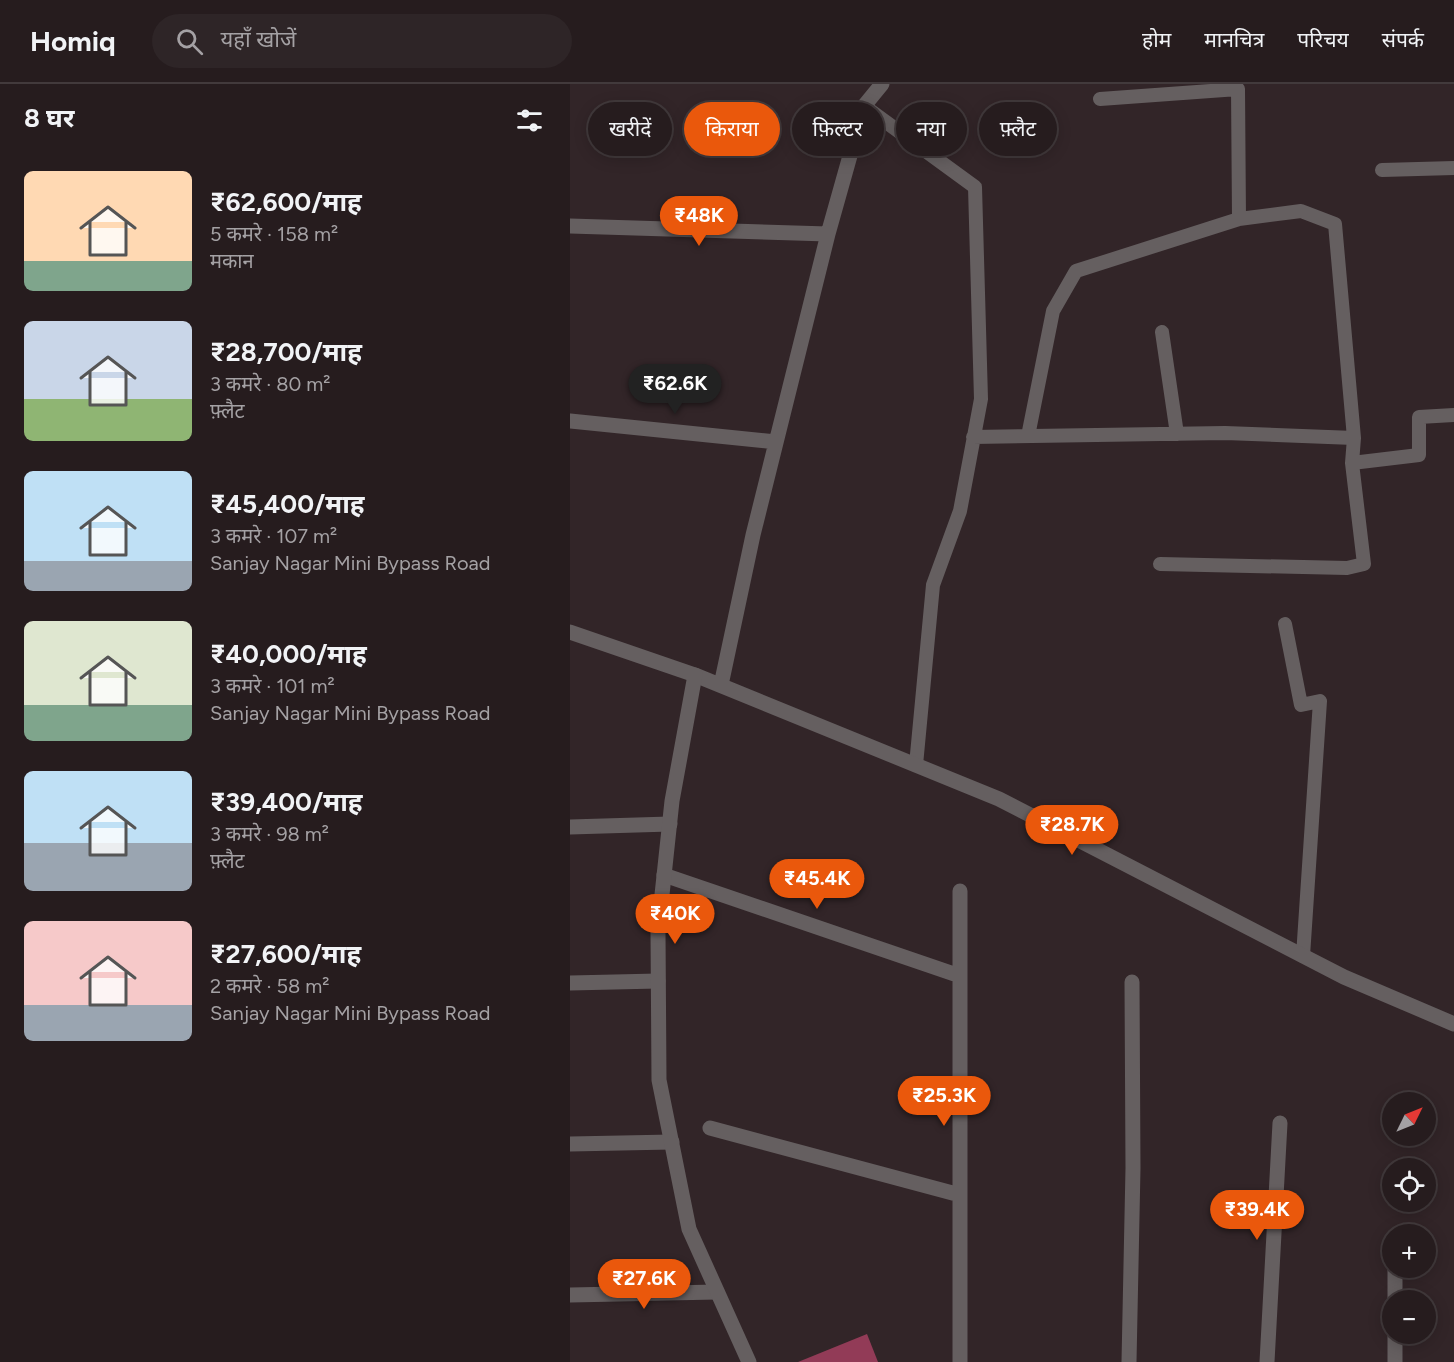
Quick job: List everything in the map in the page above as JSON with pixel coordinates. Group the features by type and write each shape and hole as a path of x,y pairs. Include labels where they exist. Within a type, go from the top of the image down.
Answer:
{"street":[{"path":"867,102 882,84"},
{"path":"721,685 753,536 828,234 850,156"},
{"path":"570,226 828,234"},
{"path":"570,421 776,442"},
{"path":"570,632 721,685 999,800 1344,978 1454,1024"},
{"path":"695,675 670,824 658,932 659,1080 689,1229 749,1362"},
{"path":"570,827 670,824"},
{"path":"664,875 960,976"},
{"path":"960,891 960,1362"},
{"path":"570,983 658,981"},
{"path":"1129,1362 1133,1168 1132,982"},
{"path":"1267,1362 1280,1123"},
{"path":"710,1128 960,1195"},
{"path":"570,1144 672,1142"},
{"path":"570,1295 717,1292"},
{"path":"1395,1344 1395,1362"}],"lane":[{"path":"1100,99 1238,89 1239,219"},
{"path":"884,121 975,187 981,399 960,511 933,585 916,765"},
{"path":"1382,170 1454,168"},
{"path":"1028,436 1053,311 1076,271 1239,219 1301,211 1335,224 1354,438 1352,463 1365,564 1347,568 1160,564"},
{"path":"1162,332 1177,434"},
{"path":"1352,463 1419,455 1419,417 1454,415"},
{"path":"973,437 1225,434 1354,438"},
{"path":"1285,624 1301,705 1320,701 1303,956"}],"building":[{"path":"867,1334 878,1362 798,1362"}]}
